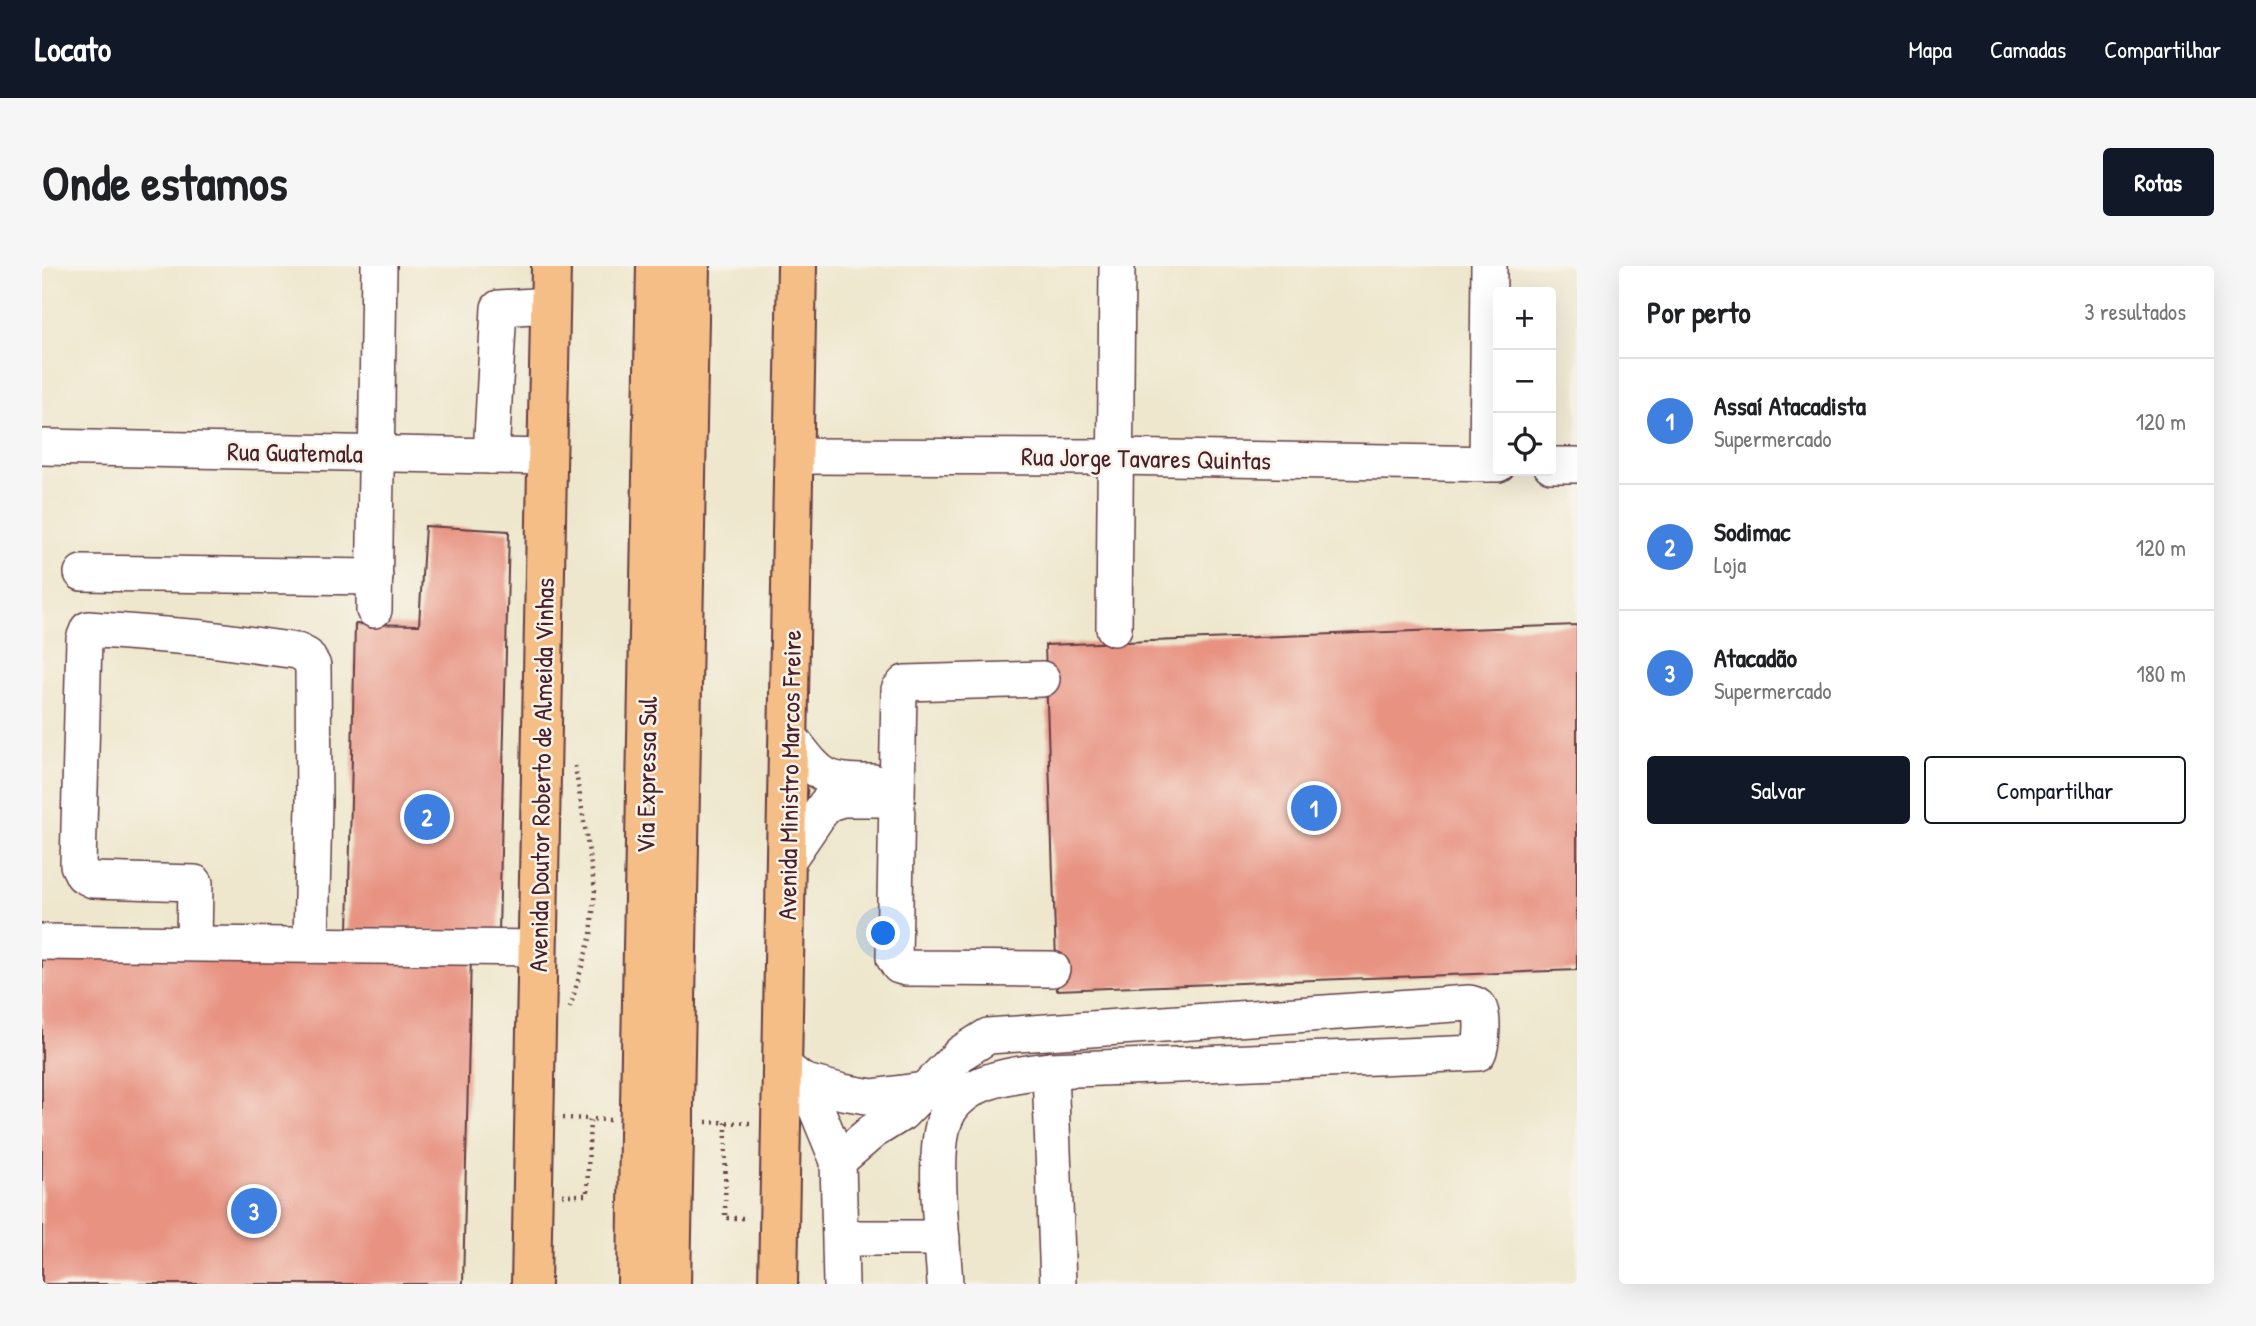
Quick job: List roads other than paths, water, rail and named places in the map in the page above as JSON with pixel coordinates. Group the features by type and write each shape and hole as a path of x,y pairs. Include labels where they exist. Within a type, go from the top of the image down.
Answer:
{"main road":[{"name":"Avenida Doutor Roberto de Almeida Vinhas","path":"531,1284 551,266"},
{"name":"Via Expressa Sul","path":"656,266 657,1120 671,1284"},
{"name":"Via Expressa Sul","path":"636,1284 657,1120 690,266"},
{"name":"Avenida Ministro Marcos Freire","path":"778,1284 792,1073 788,861 797,266"}],"street":[{"path":"82,573 374,593 379,266"},
{"path":"1114,628 1117,266"},
{"path":"1489,266 1492,464"},
{"path":"491,456 499,308 550,305"},
{"name":"Rua Guatemala","path":"42,447 547,457"},
{"name":"Rua Jorge Tavares Quintas","path":"794,456 1115,457 1492,464"},
{"path":"1556,465 1577,465"},
{"path":"194,943 195,883 93,880 83,875 78,865 84,639 88,629 203,638 297,651 307,656 313,666 311,944"},
{"path":"1042,678 905,682 900,690 894,958 898,967 906,968 1052,969"},
{"path":"790,737 818,772 828,778 842,783 897,790"},
{"path":"788,861 827,804 897,790"},
{"path":"42,942 538,948"},
{"path":"838,1161 873,1131 902,1113 961,1053 988,1036 1469,1003 1481,1010 1482,1046 1478,1054 1050,1070 1018,1075 974,1087 958,1099 946,1115 940,1134 939,1187 945,1284"},
{"path":"1140,1026 1144,1067"},
{"path":"1050,1070 1058,1284"},
{"path":"792,1073 843,1092 872,1097 924,1090"},
{"path":"792,1073 817,1110 838,1161 841,1284"},
{"path":"841,1238 942,1238"}],"place":[{"name":"Assaí Atacadista","path":"1314,808"},
{"name":"Sodimac","path":"427,817"},
{"name":"Atacadão","path":"254,1211"}]}
